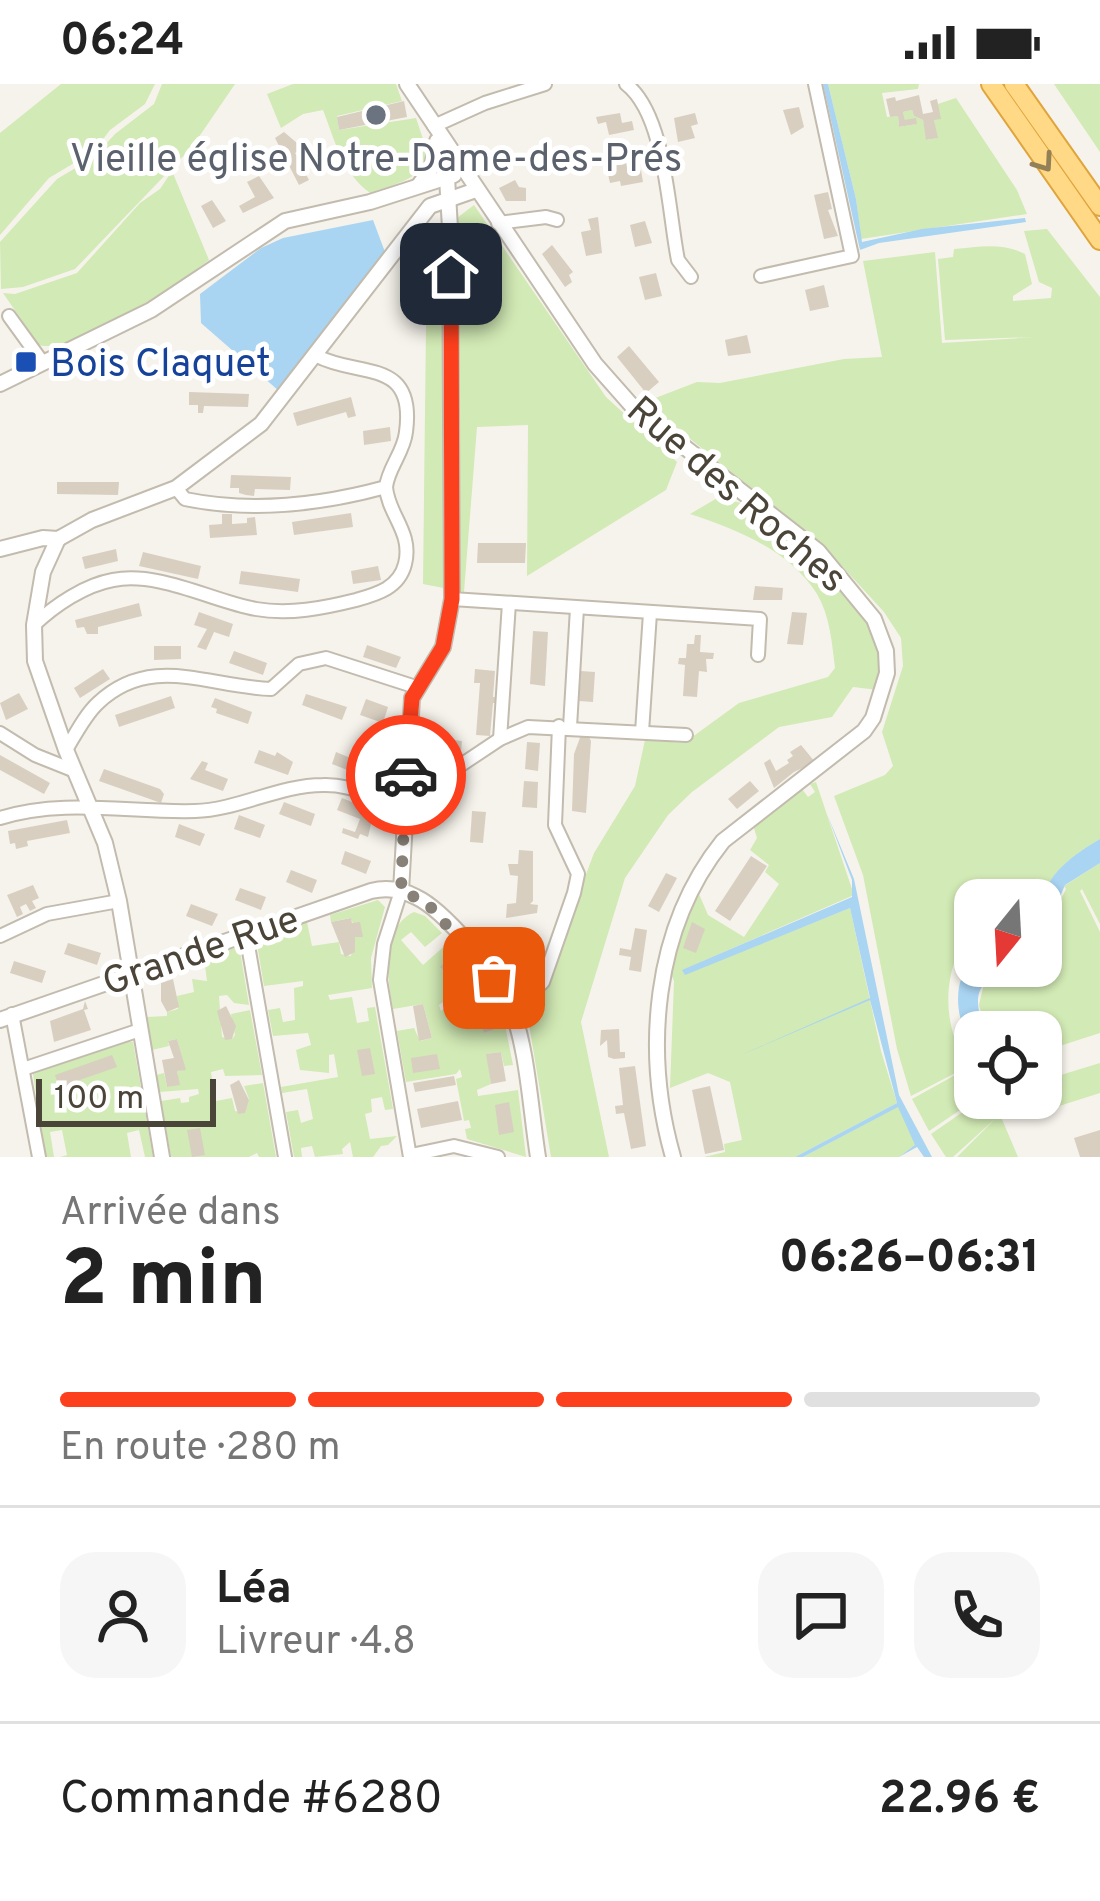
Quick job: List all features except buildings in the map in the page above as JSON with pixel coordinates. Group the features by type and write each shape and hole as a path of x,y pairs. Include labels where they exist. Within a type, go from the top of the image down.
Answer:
{"highway":[{"path":"991,84 1100,240"},
{"path":"1014,84 1100,206"}],"street":[{"name":"Rue des Roches","path":"407,84 596,364 633,407 818,551 867,607 886,651 883,695 864,731 723,842 706,862 678,917 667,949 659,1036 661,1097 673,1157"},
{"path":"438,133 485,104 545,84"},
{"path":"626,84 635,91 653,125 678,260 691,277"},
{"path":"761,276 852,256 815,84"},
{"path":"438,133 448,202 452,599 443,647 412,698 401,891 384,944 380,980 410,1156 454,1146 498,1157"},
{"path":"418,186 437,153 438,133"},
{"path":"0,384 151,310 285,221 370,202 464,172"},
{"path":"0,549 58,539 92,520 176,488 261,424 430,206 476,190"},
{"path":"498,223 557,220"},
{"path":"10,316 43,363"},
{"path":"34,625 63,602 111,580 136,579 258,610 295,611 377,594 400,575 407,546 386,487 406,431 404,398 390,375 358,364 335,365 317,356"},
{"path":"176,488 185,499 248,507 296,505 386,487"},
{"path":"58,539 43,572 34,625 35,661 65,750 106,843 163,1157"},
{"path":"452,599 760,619 758,655"},
{"path":"500,739 509,603"},
{"path":"508,1001 543,982 578,874 555,825 577,608"},
{"path":"642,732 650,614"},
{"path":"65,750 96,704 129,681 154,674 184,674 271,689 299,664 326,658 419,688"},
{"path":"404,803 500,739 528,727 686,735"},
{"path":"0,733 35,755 75,771"},
{"path":"0,818 89,804 125,810 203,811 272,792 326,784 404,803"},
{"name":"Grande Rue","path":"6,1017 371,891 401,891"},
{"path":"401,891 426,902 440,915 508,1001 538,1157"},
{"path":"0,936 47,914 119,901"},
{"path":"246,934 285,1157"},
{"path":"6,1017 23,1069 39,1157"},
{"path":"23,1069 140,1030"}],"green space":[{"path":"61,84 155,84 145,104 110,130 94,151 49,178 0,235 0,133"},
{"path":"162,84 235,84 192,147 75,269 23,287 1,289 0,242 57,179 94,157 154,104"},
{"path":"293,84 396,84 402,101 337,116 339,130 416,118 429,157 412,177 370,193 346,166 323,110 303,114 281,128 267,94"},
{"path":"828,84 919,84 918,89 882,93 887,117 898,116 899,127 916,124 905,120 903,112 912,110 923,120 927,140 937,138 938,104 956,98 1017,190 1027,214 861,239"},
{"path":"1054,84 1100,84 1100,152"},
{"path":"172,171 209,260 99,329 54,345 39,345 3,293 15,294 77,273"},
{"path":"474,205 606,397 677,462 666,490 527,576 528,425 477,427 464,592 423,584 427,241"},
{"path":"1047,229 1100,297 1100,839 1052,879 954,879 954,963 948,998 954,1074 911,1096 897,1049 863,875 834,796 885,775 893,766 882,732 903,666 901,638 884,612 829,552 645,402 697,382 720,383 844,359 882,357 863,261 935,252 942,343 1036,337 945,340 938,259 953,257 954,249 990,246 1025,254 1032,284 1013,296 1013,301 1051,298 1052,288 1039,282 1024,231"},
{"path":"719,497 748,505 850,597 873,631 884,667 878,690 853,687 832,717 779,727 692,792 668,815 625,878 581,1022 609,1157 551,1157 526,1006 538,1003 594,853 635,786 645,740 684,743 739,703 828,677 835,668 825,611 792,565 760,543 690,514"},
{"path":"816,782 854,895 683,970 685,974 850,908 897,1103 795,1157 704,1157 725,1152 724,1144 742,1140 730,1082 708,1073 670,1088 671,974 680,936 699,894 708,915 744,937 779,884 765,872 769,865 750,850 757,838 753,825 802,789 808,797 815,792 810,784"},
{"path":"1100,863 1100,924 1080,891 1100,932 1100,1033 1062,1045 1062,1011 981,1011 979,1005 983,987 1062,987 1064,886"},
{"path":"378,900 385,907 371,958 372,988 328,995 330,1000 352,997 357,1023 369,1021 367,1008 375,1007 393,1109 385,1110 382,1097 371,1099 372,1112 365,1114 370,1139 397,1136 373,1157 353,1157 350,1142 343,1154 315,1157 312,1146 301,1148 302,1157 294,1157 286,1112 298,1110 301,1123 313,1119 307,1089 282,1093 281,1087 338,1077 334,1054 329,1055 329,1073 300,1070 296,1050 311,1045 308,1033 273,1036 268,1010 280,1008 283,1022 295,1020 294,988 303,986 303,981 264,986 257,944 307,922 312,946 339,942 341,954 351,956 355,937 362,937 350,918 331,922 330,915"},
{"path":"414,912 442,933 425,947 411,932 401,940 423,965 450,941 479,973 472,979 452,957 441,968 461,989 439,1005 441,1011 484,979 488,984 469,997 484,1033 497,1028 492,1014 502,1010 513,1065 504,1066 501,1052 487,1054 491,1084 477,1090 478,1096 518,1090 526,1157 467,1139 465,1129 471,1128 469,1120 464,1121 456,1079 462,1077 460,1069 456,1074 406,1082 397,1031 414,1028 420,1041 432,1038 423,1004 393,1009 391,997 391,942 403,919"},
{"path":"234,948 240,951 249,1005 219,996 222,1037 235,1035 231,1014 250,1010 262,1075 225,1076 223,1069 211,1072 214,1092 210,1099 212,1106 232,1098 235,1111 244,1113 249,1099 244,1086 263,1083 276,1157 257,1153 249,1157 171,1157 161,1101 180,1098 181,1103 189,1102 189,1097 199,1094 198,1089 159,1092 156,1075 164,1073 167,1087 179,1084 177,1071 185,1069 177,1039 152,1050 146,1017 167,1016 178,1009 177,996 194,992 192,979 207,981 204,958"},
{"path":"133,1042 153,1157 145,1157 139,1130 127,1133 131,1157 60,1157 67,1155 62,1130 50,1132 54,1157 46,1157 33,1074"},
{"path":"1100,1063 1100,1093 1062,1105 1062,1075"},
{"path":"954,1076 954,1114 929,1131 912,1099"},
{"path":"899,1106 916,1145 899,1157 803,1157"},
{"path":"954,1118 995,1119 953,1157 946,1157 931,1134"},
{"path":"995,1119 1002,1119 1018,1157 957,1157"}],"water":[{"path":"823,84 828,84 862,242 922,229 1025,218 1026,222 879,243 860,250"},
{"path":"373,220 385,252 279,391 201,323 200,294 261,248 283,238"},
{"path":"827,814 854,879 899,1095 932,1157 924,1157 917,1147 899,1157 915,1145 898,1107 795,1157 897,1103 870,1000 741,1055 870,998 850,908 685,975 682,970 852,897 852,880"},
{"path":"1100,839 1100,863 1065,885 1062,892 1062,879 1052,879 1071,858"},
{"path":"982,987 979,1011 959,1011 959,990"}],"way so far":[{"path":"406,775 401,891 426,902 440,915 494,978"}],"place":[{"name":"Vieille église Notre-Dame-des-Prés","path":"376,115"},
{"name":"Bois Claquet","path":"26,362"}],"route":[{"path":"406,775 412,698 443,647 452,599 451,274"}]}
